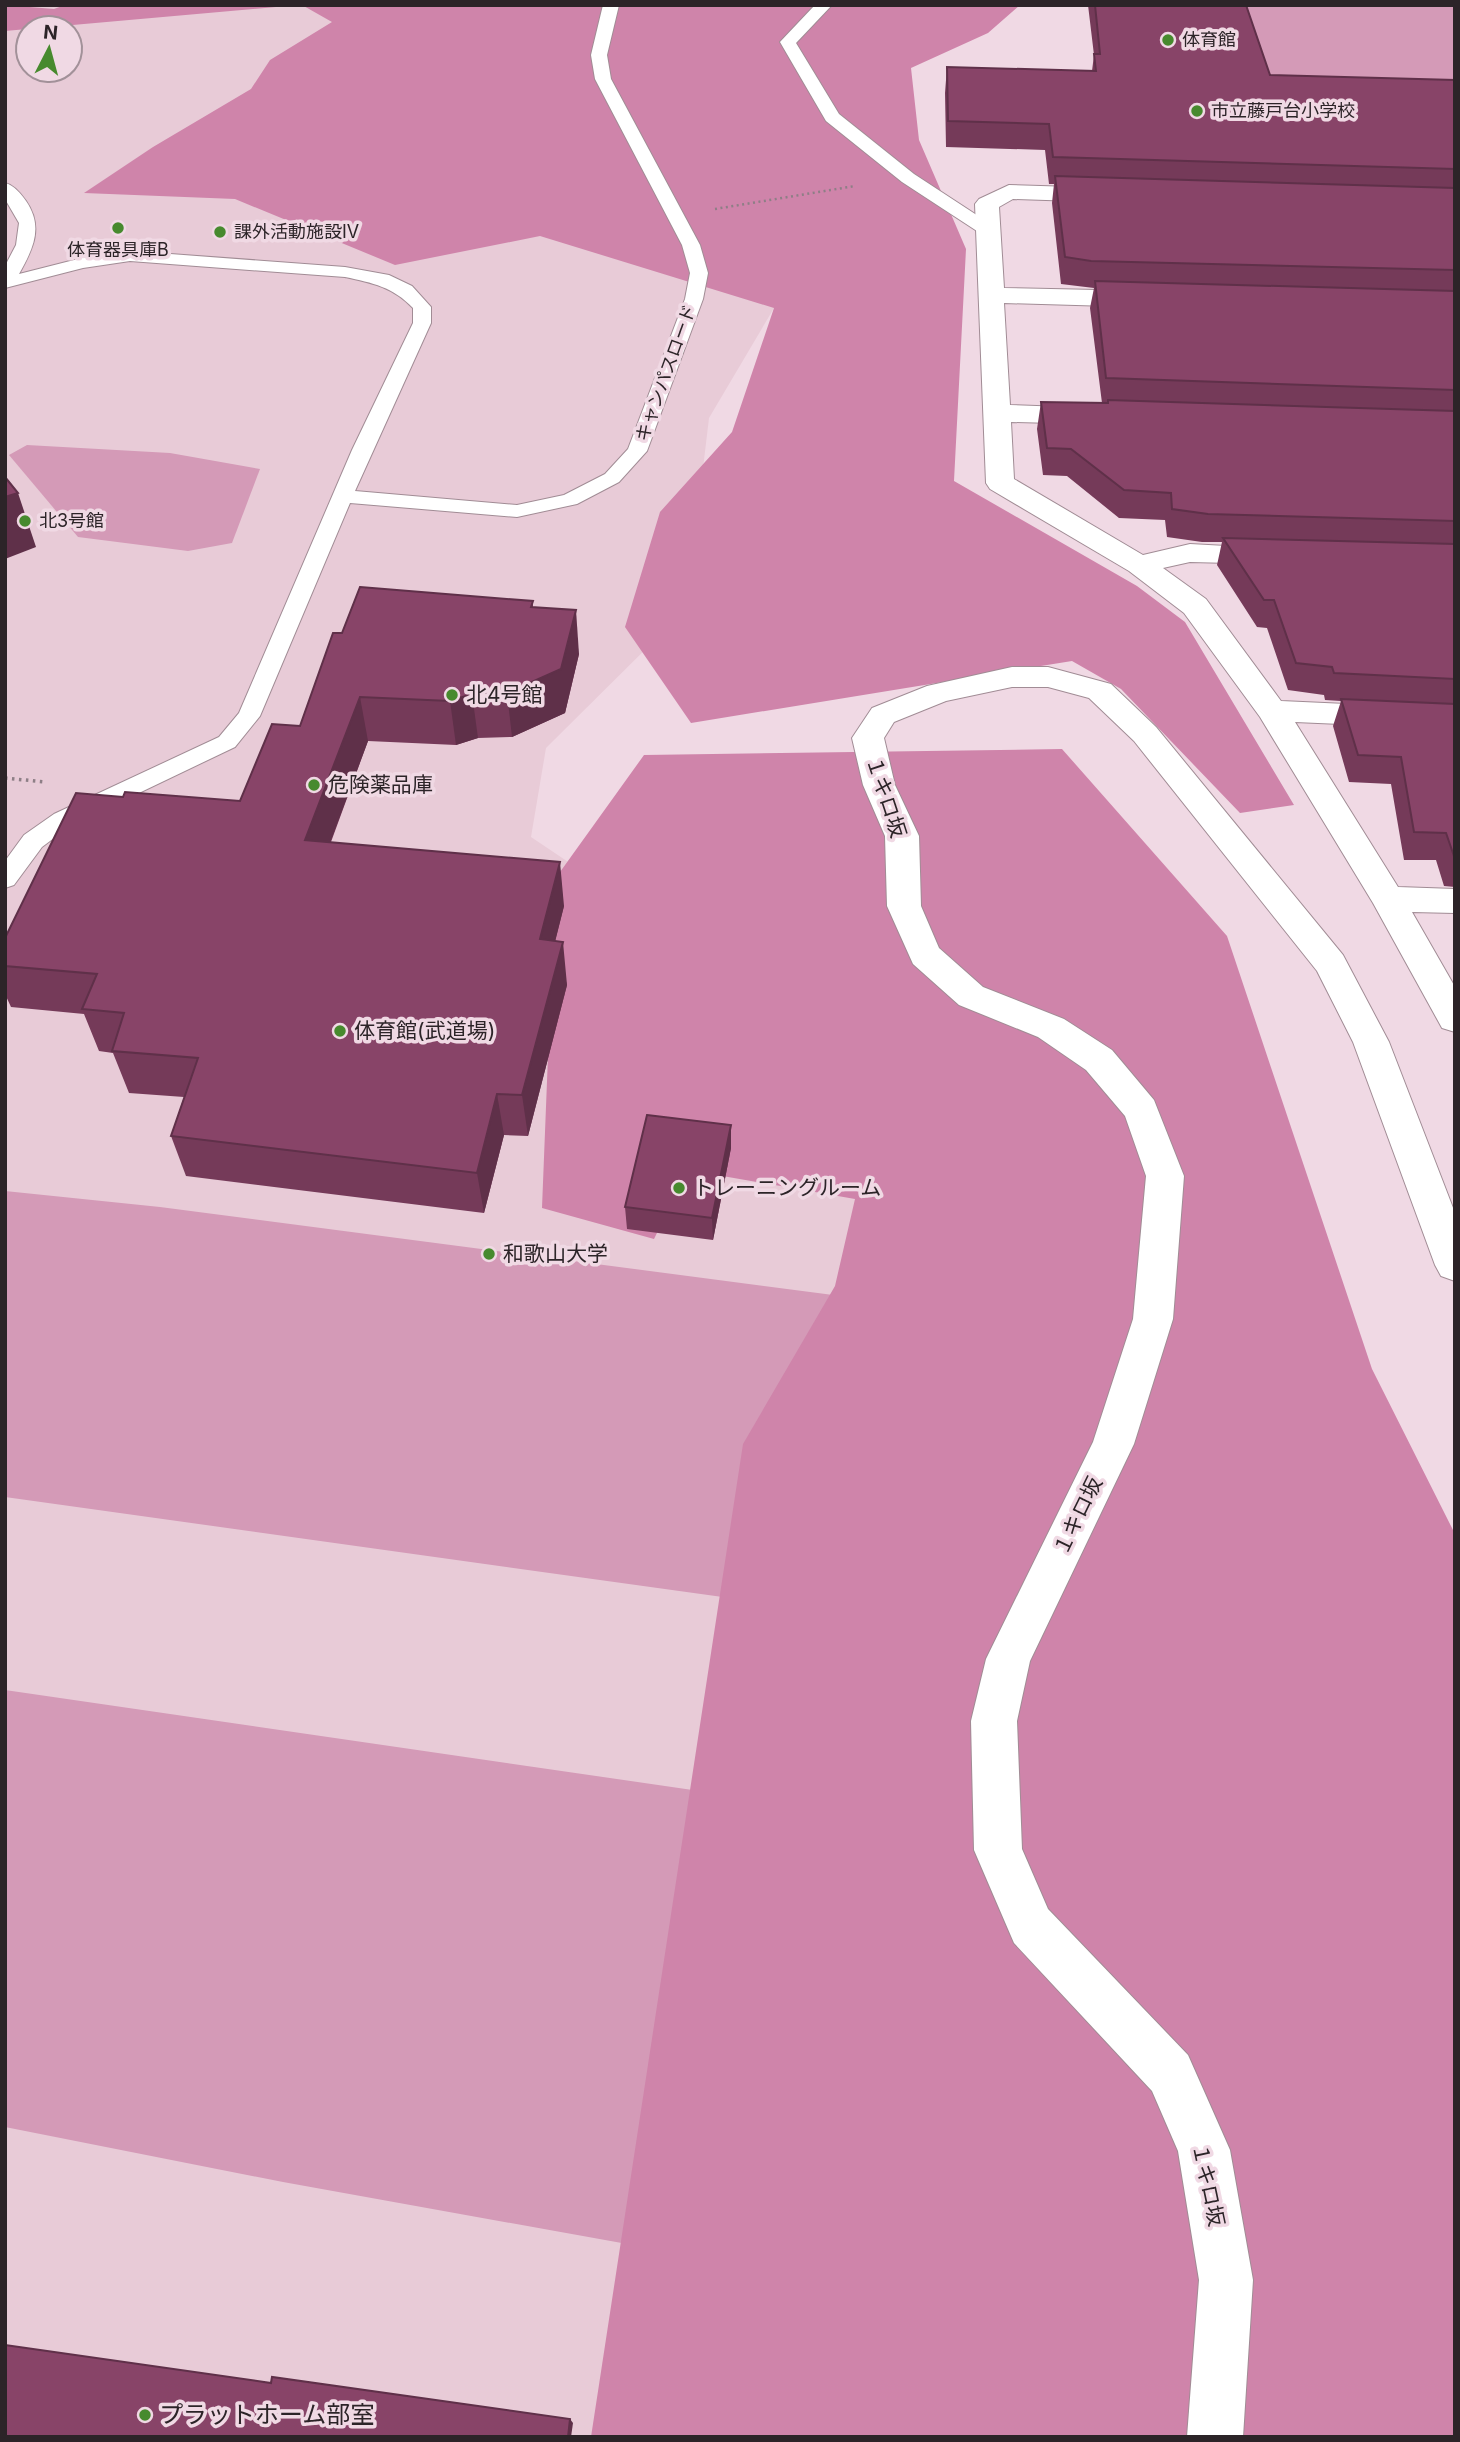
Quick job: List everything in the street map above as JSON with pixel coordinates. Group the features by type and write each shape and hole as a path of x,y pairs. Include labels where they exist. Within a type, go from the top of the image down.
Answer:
{"street":[{"path":"1135,196 1009,192 987,204 1000,482 1139,565 1195,606 1272,711 1388,899 1455,1019"},
{"path":"993,295 1169,300"},
{"path":"996,413 1121,417"},
{"path":"1139,565 1191,552 1302,556"},
{"name":"１キロ坂","path":"1215,2437 1226,2280 1204,2150 1170,2073 1031,1926 998,1850 994,1721 1008,1659 1113,1444 1153,1320 1166,1177 1141,1110 1099,1060 1051,1028 971,996 925,955 904,906 902,836 879,785 868,738 883,715 939,693 1012,677 1048,677 1100,691 1145,734 1331,964 1371,1042 1455,1265"},
{"path":"1272,711 1455,719"},
{"path":"1388,899 1455,901"}],"lane":[{"name":"キャンパスロード","path":"343,496 517,511 570,500 612,478 637,451 694,299 699,274 691,245 603,79 599,55 611,5"},
{"path":"824,5 788,42 832,117 908,178 989,231"},
{"path":"5,188 24,210 29,231 25,246 5,283"},
{"path":"5,283 82,262 130,256 345,272 383,279 406,290 422,307 422,323 343,496 249,716 228,742 62,820 33,841 5,878"}],"path":[{"path":"676,215 908,178"}],"shaded area":[{"name":"和歌山大学","path":"5,5 676,5 774,308 709,418 701,485 676,619 546,748 531,837 604,886 869,1110 888,2437 5,2437"},
{"path":"5,5 54,9 65,5 298,5 84,24 84,14 14,14 14,30 5,31"},
{"path":"302,5 1020,5 988,33 911,68 919,140 966,249 954,481 1137,586 1185,622 1294,805 1240,813 1121,689 1072,661 691,723 625,627 660,512 732,432 774,308 540,236 395,265 235,199 84,193 153,147 251,89 270,60 332,22"},
{"path":"1239,5 1455,5 1455,100 1256,78"},
{"path":"27,445 170,453 260,469 232,543 188,551 78,537 9,455"},
{"path":"1062,749 1227,936 1372,1369 1455,1534 1455,2437 591,2437 743,1444 835,1286 855,1199 688,1170 654,1239 542,1208 555,879 644,755"},
{"path":"5,1191 160,1207 933,1308 794,1607 5,1497"},
{"path":"5,1690 720,1794 655,2249 283,2182 5,2127"}],"building":[{"name":"市立藤戸台小学校","path":"1095,5 1246,5 1270,75 1455,80 1455,169 1053,157 1049,124 948,121 947,67 1096,71 1094,54 1100,54"},
{"path":"1055,176 1455,188 1455,270 1091,261 1065,257"},
{"path":"1095,281 1455,291 1455,390 1106,378"},
{"path":"1108,400 1455,411 1455,521 1208,514 1172,509 1171,493 1124,490 1071,449 1047,448 1041,402 1108,403"},
{"path":"5,477 18,493 5,497"},
{"path":"1223,538 1455,544 1455,679 1334,673 1332,667 1296,663 1274,600 1264,600"},
{"path":"360,587 533,601 531,607 576,610 561,669 507,693 472,694 450,701 360,697 305,840 560,862 540,939 563,942 522,1095 497,1094 477,1173 171,1136 198,1058 112,1051 124,1013 82,1009 97,974 5,966 5,938 76,793 123,797 125,792 240,801 272,724 300,726 333,633 342,633"},
{"path":"1341,699 1455,704 1455,859 1446,833 1414,832 1401,757 1358,755"},
{"name":"トレーニングルーム","path":"647,1115 731,1125 712,1218 625,1207"},
{"path":"5,2345 271,2383 272,2377 570,2419 568,2437 5,2437"}],"place":[{"name":"体育館","path":"1168,40"},
{"name":"市立藤戸台小学校","path":"1197,111"},
{"name":"体育器具庫B","path":"118,228"},
{"name":"課外活動施設IV","path":"220,232"},
{"name":"北3号館","path":"25,521"},
{"name":"北4号館","path":"452,695"},
{"name":"危険薬品庫","path":"314,785"},
{"name":"体育館(武道場)","path":"340,1031"},
{"name":"トレーニングルーム","path":"679,1188"},
{"name":"和歌山大学","path":"489,1254"},
{"name":"プラットホーム部室","path":"145,2415"}]}
